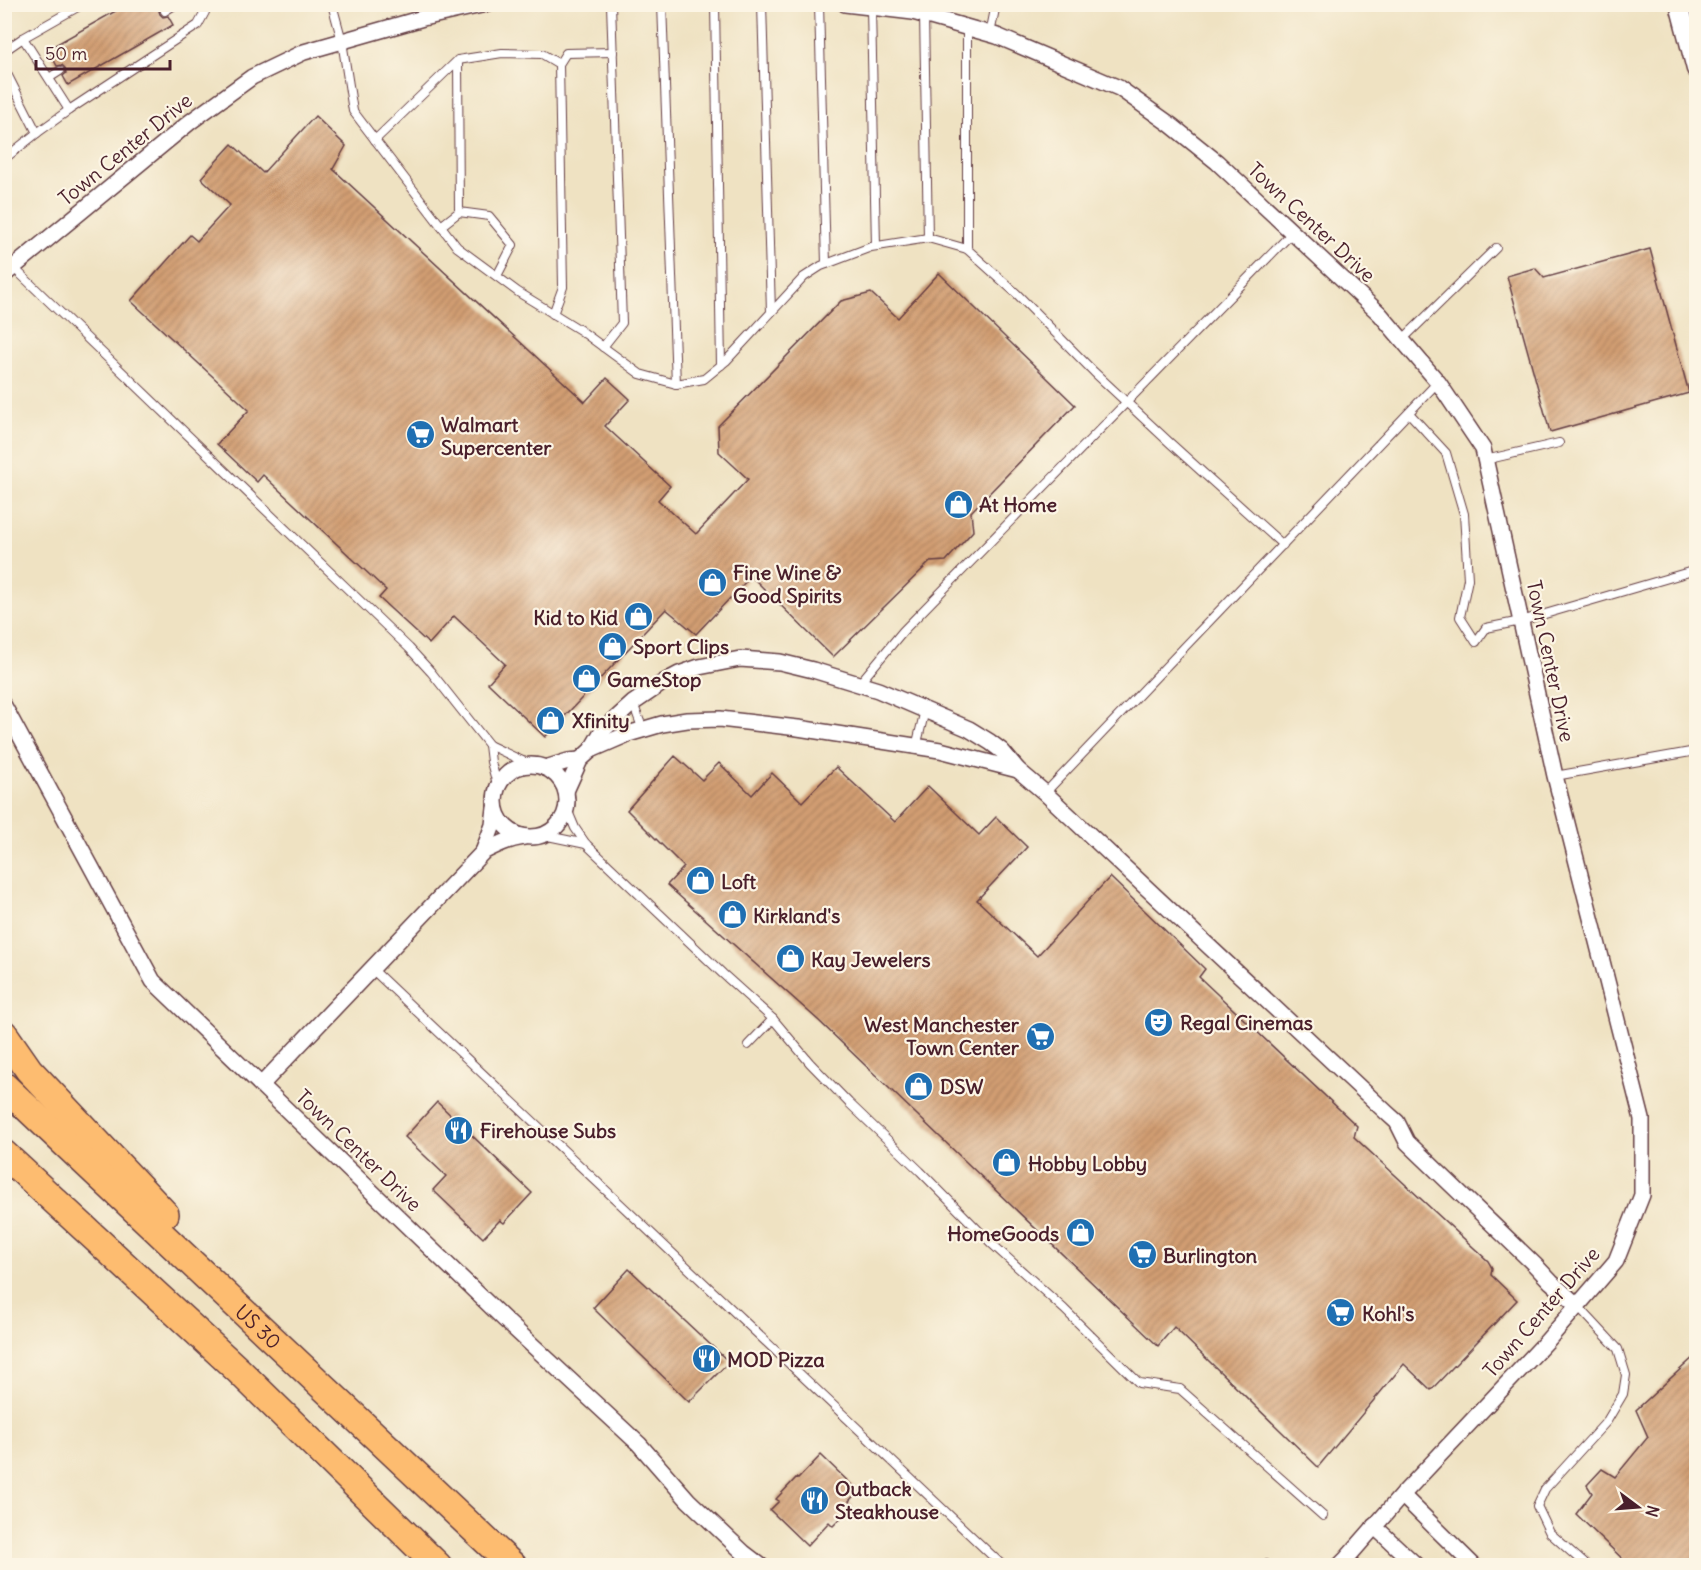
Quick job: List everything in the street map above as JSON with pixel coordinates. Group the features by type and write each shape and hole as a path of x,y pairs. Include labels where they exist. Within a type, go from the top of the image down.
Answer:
{"highway":[{"path":"4,1034 29,1070 355,1416"},
{"name":"US 30","path":"4,1086 513,1566"},
{"path":"4,1154 239,1371 438,1566"},
{"path":"4,1176 110,1252"}],"street":[{"name":"Town Center Drive","path":"9,271 190,122 252,77 304,52 423,18 486,4"},
{"name":"Town Center Drive","path":"845,4 913,12 990,34 1119,88 1171,125 1217,162 1380,314 1438,382 1483,449 1556,777 1642,1119 1642,1195 1616,1261 1547,1341 1402,1495 1339,1566"},
{"path":"1679,4 1696,69"},
{"path":"566,791 585,755 602,730 633,703 679,674 699,667 740,659 780,662 859,684 969,729 1002,751 1018,770 1397,1122 1407,1142 1577,1305"},
{"name":"Town Center Drive","path":"4,706 153,981 504,1319 639,1444 688,1500 761,1566"},
{"path":"483,852 493,825 497,795 506,776 513,770 522,766 538,767 568,761 643,730 687,720 720,719 798,728 940,750 1018,770"},
{"path":"497,795 500,820 515,834 534,838 552,831 559,825 567,809 566,791 557,775 538,767"},
{"path":"261,1085 483,852 507,841 524,837"},
{"path":"1402,1495 1474,1566"},
{"path":"1374,1526 1417,1566"}],"lane":[{"path":"4,51 83,4"},
{"path":"165,11 176,4"},
{"path":"4,159 69,110 198,25 205,12 204,4"},
{"path":"332,4 342,41 353,111 457,247 518,292 580,330 640,374 676,384 704,379 721,365 804,277 826,264 876,246 928,238 966,249 1017,294 1127,403 1283,545"},
{"path":"603,347 622,323 611,4"},
{"path":"662,4 676,384"},
{"path":"715,4 721,365"},
{"path":"762,4 771,312"},
{"path":"819,4 826,264"},
{"path":"990,34 996,4"},
{"path":"872,8 876,246"},
{"path":"924,15 928,238"},
{"path":"966,249 967,27"},
{"path":"23,38 69,110"},
{"path":"553,314 563,287 559,64 566,53 613,52"},
{"path":"375,140 458,60 502,53 542,54 559,64"},
{"path":"458,60 459,212"},
{"path":"4,68 37,133"},
{"path":"48,78 60,71"},
{"path":"441,226 459,212 489,216 513,245 497,276"},
{"path":"859,684 903,631 1292,233"},
{"path":"1402,340 1496,248"},
{"path":"9,271 409,648 489,745 538,767"},
{"path":"1045,793 1438,382"},
{"path":"1409,413 1446,453 1464,514 1468,579 1460,617 1476,642 1486,628 1521,621 1696,570"},
{"path":"1485,460 1559,443"},
{"path":"633,703 643,730"},
{"path":"916,747 925,710"},
{"path":"489,745 497,795"},
{"path":"1556,777 1696,751"},
{"path":"567,809 575,828 586,844 773,1019 810,1063 849,1103 991,1243 1064,1309 1139,1383 1180,1389 1323,1516"},
{"path":"543,835 586,844"},
{"path":"372,969 1003,1566"},
{"path":"748,1046 773,1019"},
{"path":"1577,1305 1618,1349 1626,1375 1623,1394 1607,1421 1545,1489 1537,1506 1550,1533 1587,1566"}],"building":[{"path":"128,4 162,4 160,14 163,17 168,16 173,25 68,85 63,76 66,73 65,68 62,65 57,66 48,49"},
{"name":"Walmart Supercenter","path":"315,116 346,146 333,169 585,402 607,378 630,399 605,426 670,486 658,500 696,534 748,479 719,452 718,426 841,301 871,293 898,318 939,273 1075,405 971,512 973,531 946,561 930,562 833,657 751,576 696,634 666,609 545,737 488,683 505,664 454,616 429,644 379,598 386,590 263,475 257,482 217,444 249,410 131,301 190,235 197,241 230,205 201,178 232,144 263,173"},
{"path":"1650,249 1689,393 1550,432 1507,276 1535,268 1544,278"},
{"path":"675,756 702,780 719,763 752,795 772,773 802,802 836,767 895,822 928,786 979,835 996,817 1027,847 977,900 1037,956 1110,877 1205,969 1199,977 1357,1126 1354,1137 1488,1261 1492,1268 1491,1275 1517,1300 1431,1390 1404,1364 1318,1467 1174,1327 1158,1346 818,1020 667,885 684,867 627,810"},
{"path":"437,1102 532,1193 504,1223 500,1220 483,1238 433,1190 446,1176 405,1137"},
{"path":"629,1269 729,1362 689,1402 593,1308"},
{"path":"1696,1355 1696,1566 1630,1566 1576,1514 1592,1493 1587,1485 1602,1469 1615,1477 1648,1437 1636,1410"},
{"name":"Outback Steakhouse","path":"821,1455 858,1491 849,1501 853,1506 833,1526 829,1522 807,1546 770,1510 779,1501 776,1499"}],"place":[{"name":"Walmart Supercenter","path":"420,435"},
{"name":"At Home","path":"958,504"},
{"name":"Fine Wine & Good Spirits","path":"712,583"},
{"name":"Kid to Kid","path":"639,617"},
{"name":"Sport Clips","path":"612,646"},
{"name":"GameStop","path":"586,679"},
{"name":"Xfinity","path":"551,720"},
{"name":"Loft","path":"700,881"},
{"name":"Kirkland's","path":"732,915"},
{"name":"Kay Jewelers","path":"790,959"},
{"name":"Regal Cinemas","path":"1159,1022"},
{"name":"West Manchester Town Center","path":"1040,1036"},
{"name":"DSW","path":"919,1086"},
{"name":"Firehouse Subs","path":"459,1130"},
{"name":"Hobby Lobby","path":"1007,1163"},
{"name":"HomeGoods","path":"1080,1233"},
{"name":"Burlington","path":"1142,1255"},
{"name":"Kohl's","path":"1341,1313"},
{"name":"MOD Pizza","path":"706,1359"},
{"name":"Outback Steakhouse","path":"814,1500"}]}
